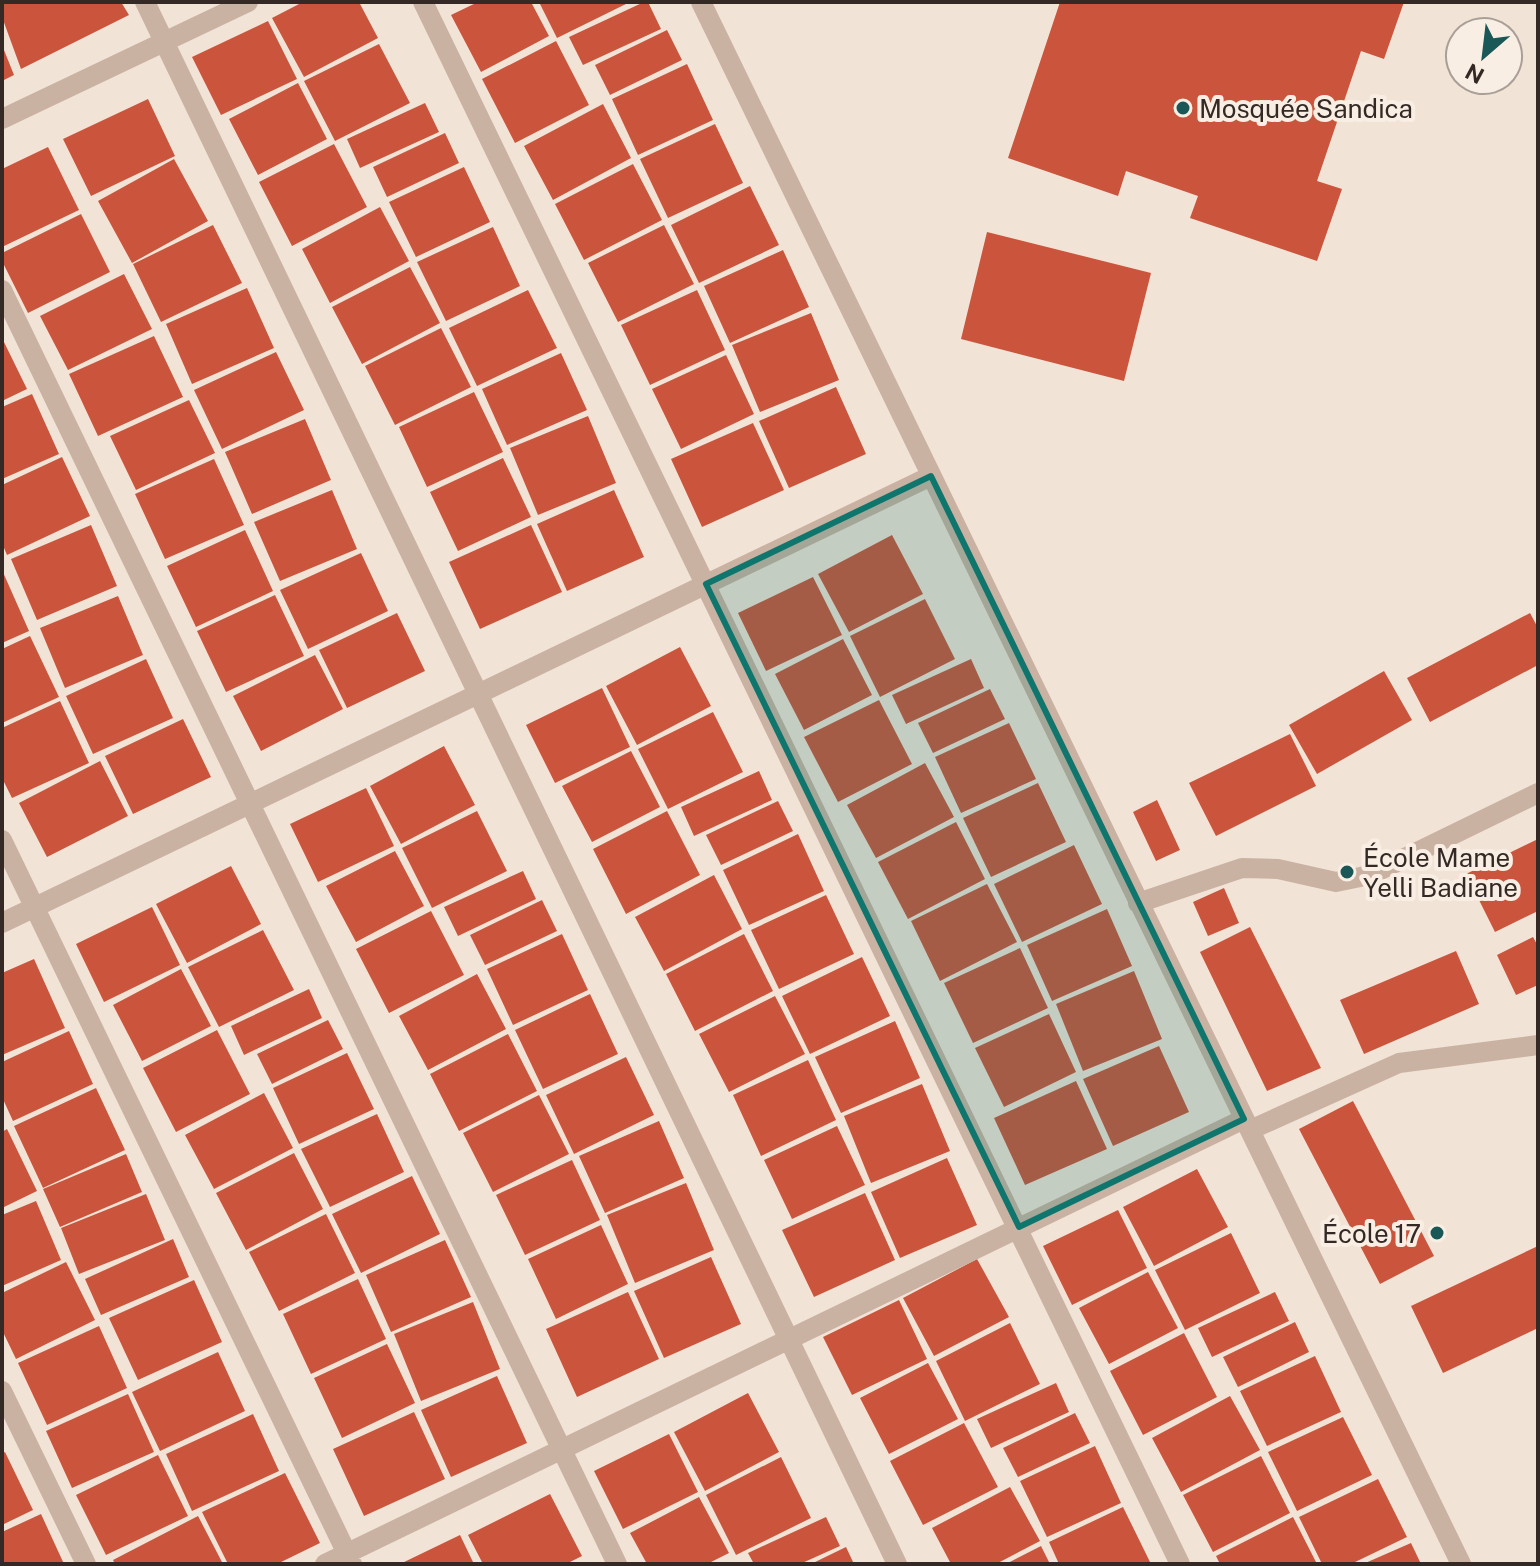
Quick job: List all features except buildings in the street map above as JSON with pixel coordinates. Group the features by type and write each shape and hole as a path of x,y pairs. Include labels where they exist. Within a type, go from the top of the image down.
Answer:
{"street":[{"path":"145,2 897,1564"},
{"path":"2,119 248,2"},
{"path":"423,2 1180,1564"},
{"path":"701,2 1461,1564"},
{"path":"2,290 617,1564"},
{"path":"2,923 931,476"},
{"path":"1138,903 1242,868 1278,869 1336,882 1370,875 1538,793"},
{"path":"2,840 350,1559"},
{"path":"325,1564 350,1559 562,1449 790,1338 1019,1227 1247,1124 1399,1063 1538,1045"},
{"path":"2,1391 86,1564"}],"highlighted area":[{"path":"931,476 1244,1119 1019,1227 706,584"}],"place":[{"name":"Mosquée Sandica","path":"1183,108"},
{"name":"École Mame Yelli Badiane","path":"1347,872"},
{"name":"École 17","path":"1437,1233"}]}
